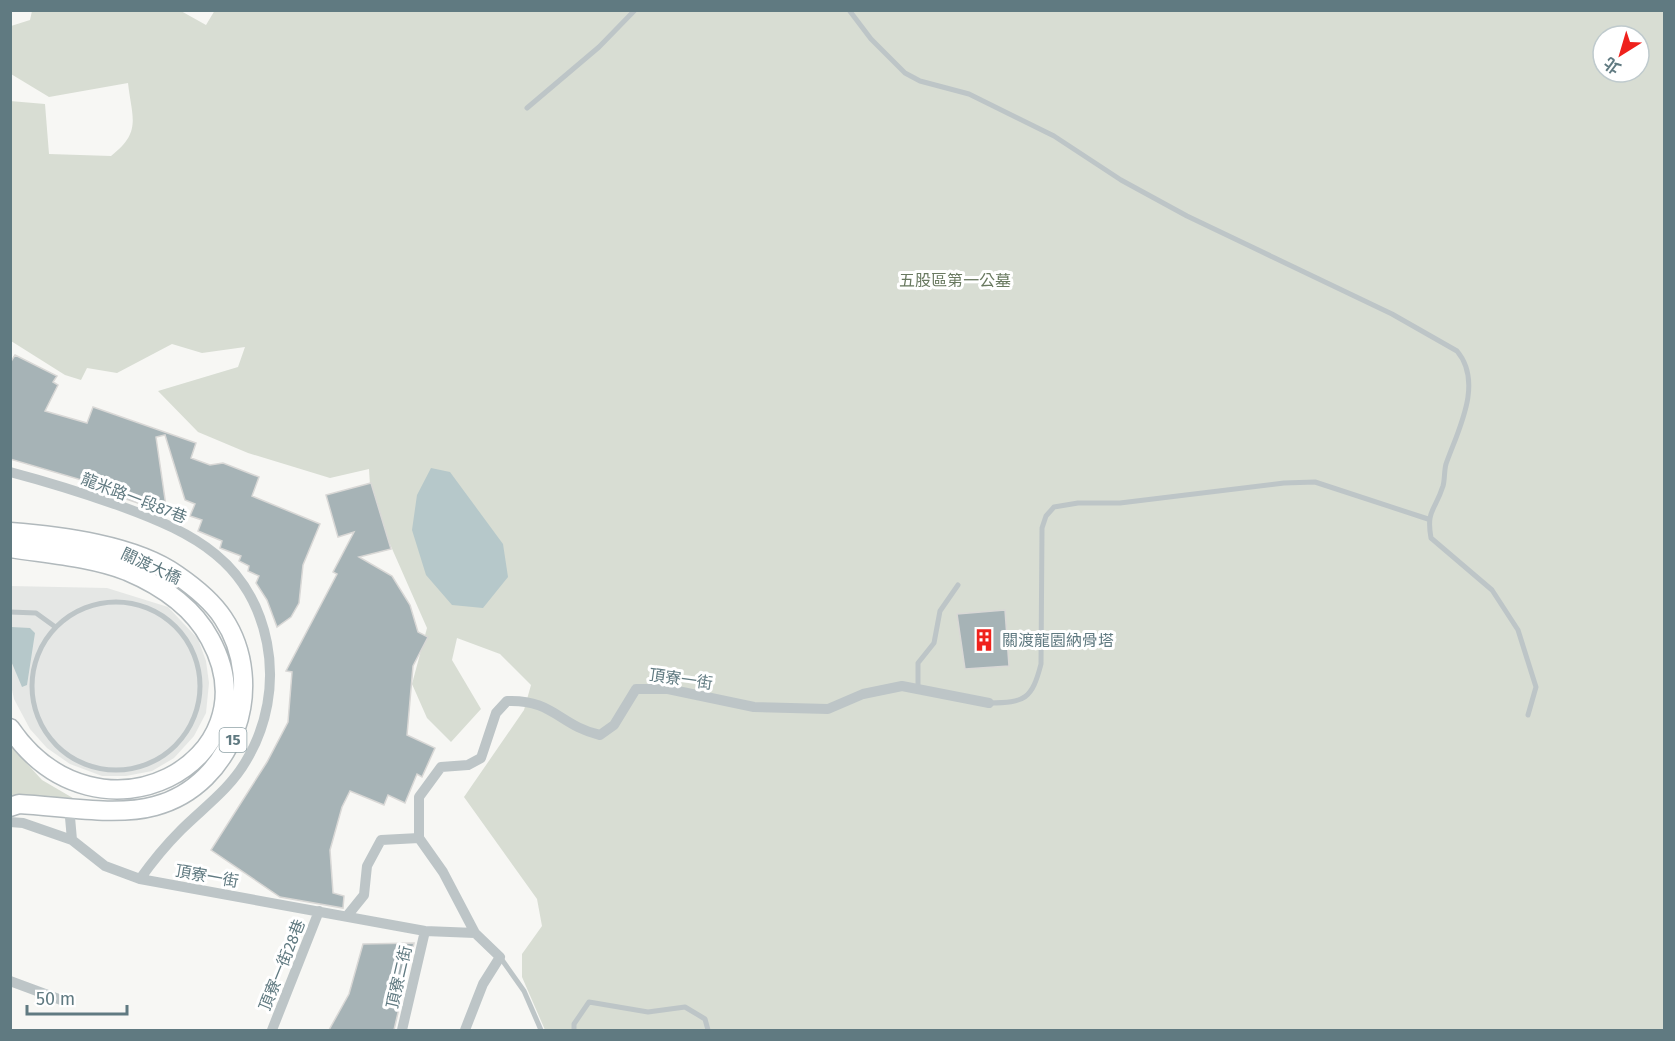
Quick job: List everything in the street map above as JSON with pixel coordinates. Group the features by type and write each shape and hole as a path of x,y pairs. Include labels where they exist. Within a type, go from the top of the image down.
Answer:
{"main road":[{"name":"關渡大橋","path":"10,532 112,548 175,573 201,594 223,618 234,639 241,665 240,715 233,742 204,779 185,794 156,806 130,811 19,804 10,807"},
{"path":"10,548 97,562 127,572 165,591 189,609 207,633 221,658 225,686 222,711 213,735 202,752 165,780 141,789 112,791 91,788 60,776 32,755 10,728"}],"street":[{"name":"龍米路一段87巷","path":"10,472 164,522 200,541 232,570 247,590 265,632 271,672 264,721 256,743 245,764 223,792 180,831 140,879"},
{"name":"頂寮一街","path":"418,838 418,796 441,767 468,765 481,758 496,713 507,700 528,700 553,710 579,730 600,735 614,725 636,689 646,687 668,689 754,707 828,709 892,687 918,689 989,703"},
{"path":"69,806 72,840"},
{"name":"頂寮一街","path":"10,822 23,823 72,840 105,866 140,879 425,931 475,933"},
{"path":"347,916 364,895 367,866 381,840 418,838 443,872 475,933 500,957 483,984 465,1030"},
{"name":"頂寮一街28巷","path":"272,1030 320,911"},
{"name":"頂寮二街","path":"402,1030 425,931"},
{"path":"10,981 64,1001"}],"lane":[{"path":"527,108 599,47 635,10"},
{"path":"849,10 870,39 905,73 920,81 969,94 1054,136 1121,180 1187,216 1392,314 1457,351 1462,357 1470,383 1458,437 1447,462 1443,486 1428,519 1431,538 1492,590 1518,630 1536,687 1528,715"},
{"path":"989,703 1016,703 1031,693 1036,684 1041,664 1042,528 1046,516 1054,507 1078,503 1120,503 1284,483 1315,482 1428,519"},
{"path":"918,689 918,663 934,643 940,611 958,585"},
{"path":"109,602 132,603 153,611 178,631 191,647 199,670 203,693 195,714 178,742 159,758 135,769 110,772 85,766 65,753 51,739 34,709 32,686 36,659 44,639 54,626 90,605 109,602"},
{"path":"10,612 36,613 54,626"},
{"path":"500,957 524,991 541,1030"},
{"path":"574,1030 574,1024 589,1002 648,1012 685,1007 705,1019 708,1030"}],"shaded area":[{"path":"431,468 450,472 503,544 508,577 483,608 452,605 426,575 412,530 417,495"},
{"path":"10,586 107,588 168,607 198,639 206,661 209,683 206,713 194,736 174,758 152,771 126,776 102,776 70,764 47,748 30,729 14,699 11,685"},
{"path":"11,627 30,628 35,633 27,685 22,687 11,661"}],"green space":[{"name":"五股區第一公墓","path":"215,10 1664,11 1664,1030 545,1030 522,977 522,954 542,926 537,899 464,797 524,710 531,685 500,654 457,638 452,660 481,709 451,742 427,718 412,684 427,628 371,501 369,469 330,478 248,453 198,432 158,391 238,367 245,347 202,353 172,344 117,373 87,368 81,380 65,375 11,341 10,101 45,104 49,154 111,156 121,147 131,132 133,115 128,83 49,97 11,74 11,26 30,20 32,11 181,11 206,25"},
{"path":"10,745 42,780 78,801 11,800"}],"building":[{"path":"15,355 57,376 53,382 58,385 45,411 87,423 93,407 196,443 191,458 210,465 223,463 259,477 252,496 320,524 303,565 299,603 291,617 277,627 267,600 256,583 259,576 248,571 249,566 239,561 241,556 220,548 222,541 198,531 202,520 190,516 195,504 185,500 165,435 156,437 167,513 85,485 85,481 10,459 10,363"},
{"path":"371,483 391,549 359,557 392,576 410,605 418,632 428,637 413,666 407,735 435,748 422,777 417,774 405,803 388,795 384,805 350,791 342,807 330,850 333,893 344,896 343,908 280,897 211,850 267,762 288,722 292,672 286,671 337,574 333,572 354,532 338,537 326,495"},
{"name":"關渡龍園納骨塔","path":"1005,610 1009,666 965,669 957,614"},
{"path":"414,943 394,1030 329,1030 349,994 363,944"}],"place":[{"name":"關渡龍園納骨塔","path":"984,640"}]}
